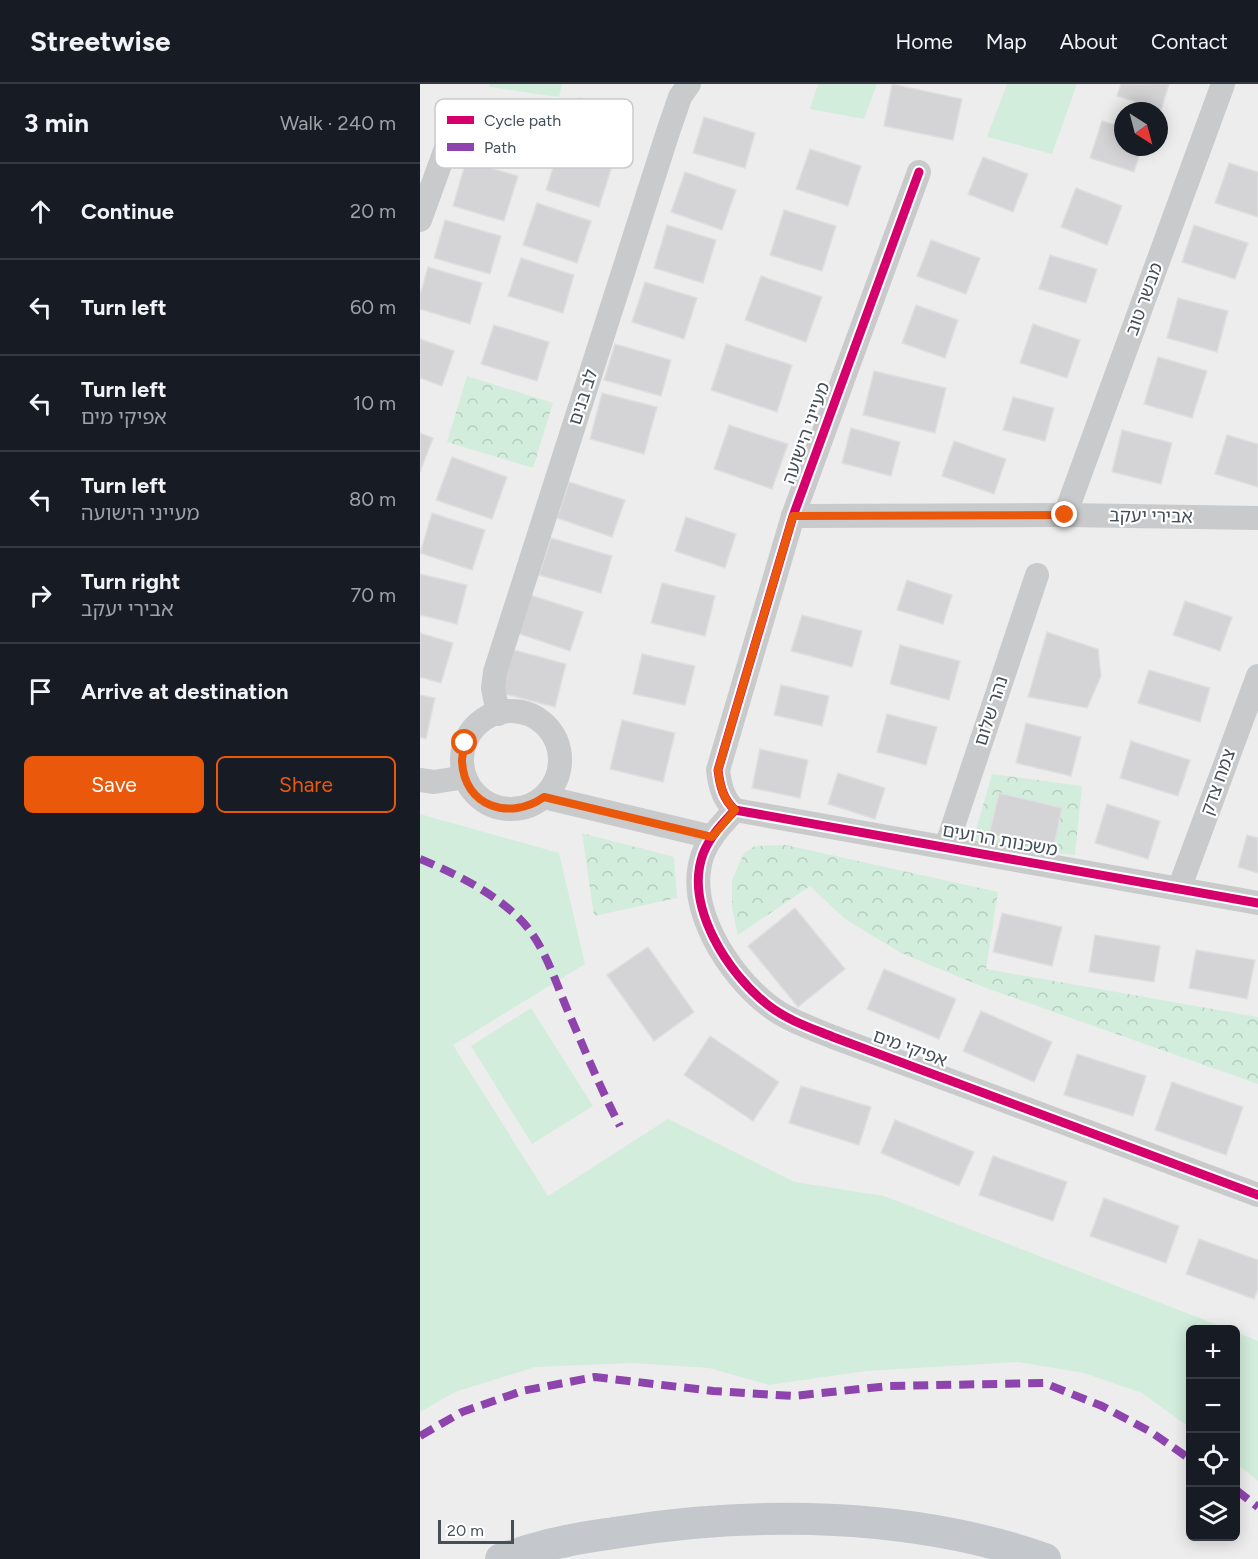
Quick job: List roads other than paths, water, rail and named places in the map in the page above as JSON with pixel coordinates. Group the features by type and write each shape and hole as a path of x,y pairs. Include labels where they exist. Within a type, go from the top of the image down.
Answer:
{"main road":[{"path":"501,1559 562,1541 651,1527 733,1520 825,1519 929,1530 1010,1546 1045,1559"}],"street":[{"name":"לב בנים","path":"498,714 493,687 495,672 667,135 680,97 689,84"},
{"name":"מבשר טוב","path":"1065,515 1223,84"},
{"path":"420,220 439,168"},
{"name":"מעייני הישועה","path":"735,810 728,804 720,788 718,770 793,516 919,172"},
{"name":"אבירי יעקב","path":"793,516 1065,515 1258,519"},
{"name":"נהר שלום","path":"946,847 1037,574"},
{"name":"צמח צדק","path":"1179,889 1258,676"},
{"path":"506,711 524,712 539,719 554,734 560,750 560,768 555,784 535,804 519,809 501,809 485,803 472,791 465,777 462,760 465,743 474,728 490,716 498,714 506,711"},
{"path":"420,780 434,782 465,777"},
{"path":"544,797 712,837"},
{"name":"אפיקי מים","path":"735,810 712,837 703,855 698,886 703,911 714,939 730,965 750,990 769,1006 793,1021 833,1037 1258,1195"},
{"name":"משכנות הרועים","path":"735,810 1258,903"}]}
